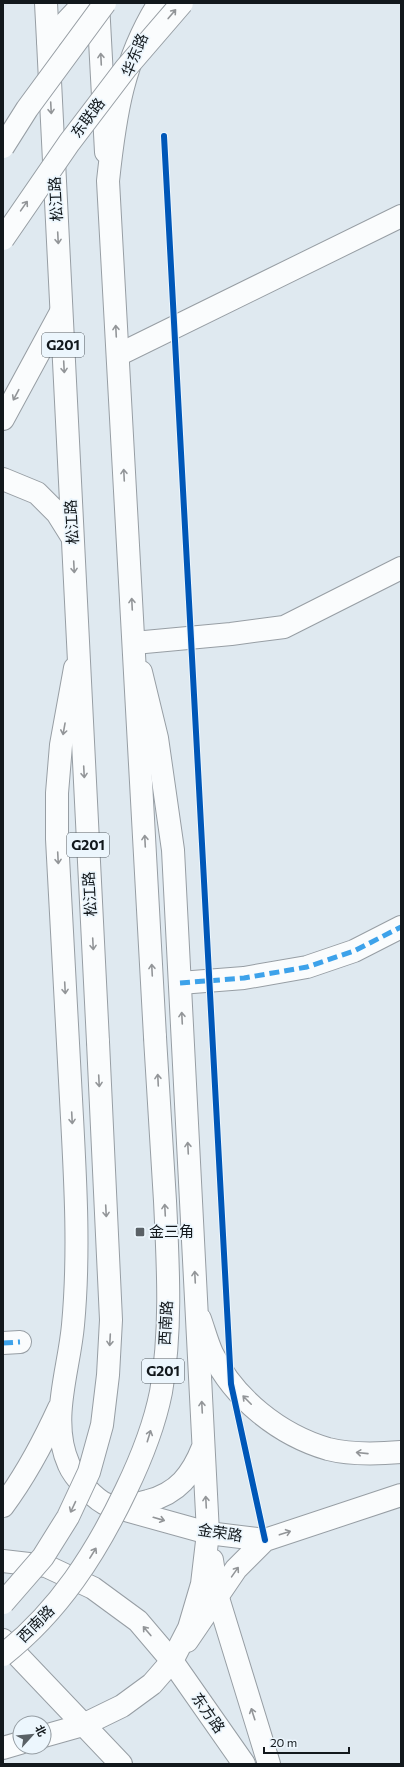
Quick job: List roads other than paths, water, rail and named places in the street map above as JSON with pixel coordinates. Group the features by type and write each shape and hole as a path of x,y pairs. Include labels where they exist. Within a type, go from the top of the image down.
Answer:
{"main road":[{"name":"松江路","path":"3,1603 43,1557 68,1517 89,1472 102,1425 108,1375 111,1320 46,3"},
{"path":"48,41 84,3"},
{"path":"98,3 134,643 156,738 173,850 208,1533 218,1598 269,1764"},
{"path":"3,147 32,103 105,3"},
{"name":"东联路","path":"3,239 74,137 126,68 182,3"},
{"name":"华东路","path":"108,181 114,122 129,61 159,4"},
{"path":"118,355 401,216"},
{"path":"3,419 61,312"},
{"path":"3,480 37,493 57,513 73,538"},
{"path":"134,643 231,634 284,627 401,568"},
{"name":"西南路","path":"3,1655 42,1620 69,1588 95,1550 115,1514 149,1438 161,1392 167,1331 168,1263 134,643"},
{"path":"3,1506 42,1446 60,1405 71,1347 76,1288 77,1222 57,839 57,793 61,745 78,649"},
{"path":"180,983 244,978 307,967 354,951 401,927"},
{"path":"197,1311 212,1353 231,1384 261,1414 293,1436 329,1449 375,1454 401,1452"},
{"name":"金荣路","path":"60,1405 62,1438 69,1466 84,1488 108,1505 208,1533 265,1540 401,1495"},
{"path":"108,1505 134,1505 161,1498 186,1478 194,1468 204,1446"},
{"path":"172,1661 189,1628 202,1584 208,1533"},
{"path":"52,1734 84,1725 122,1706 152,1684 172,1661 218,1598 236,1569 265,1540"},
{"name":"东方路","path":"3,1561 46,1566 93,1588 138,1621 172,1661 244,1764"},
{"path":"3,1640 121,1764"}],"place":[{"name":"金三角","path":"140,1232"}]}
